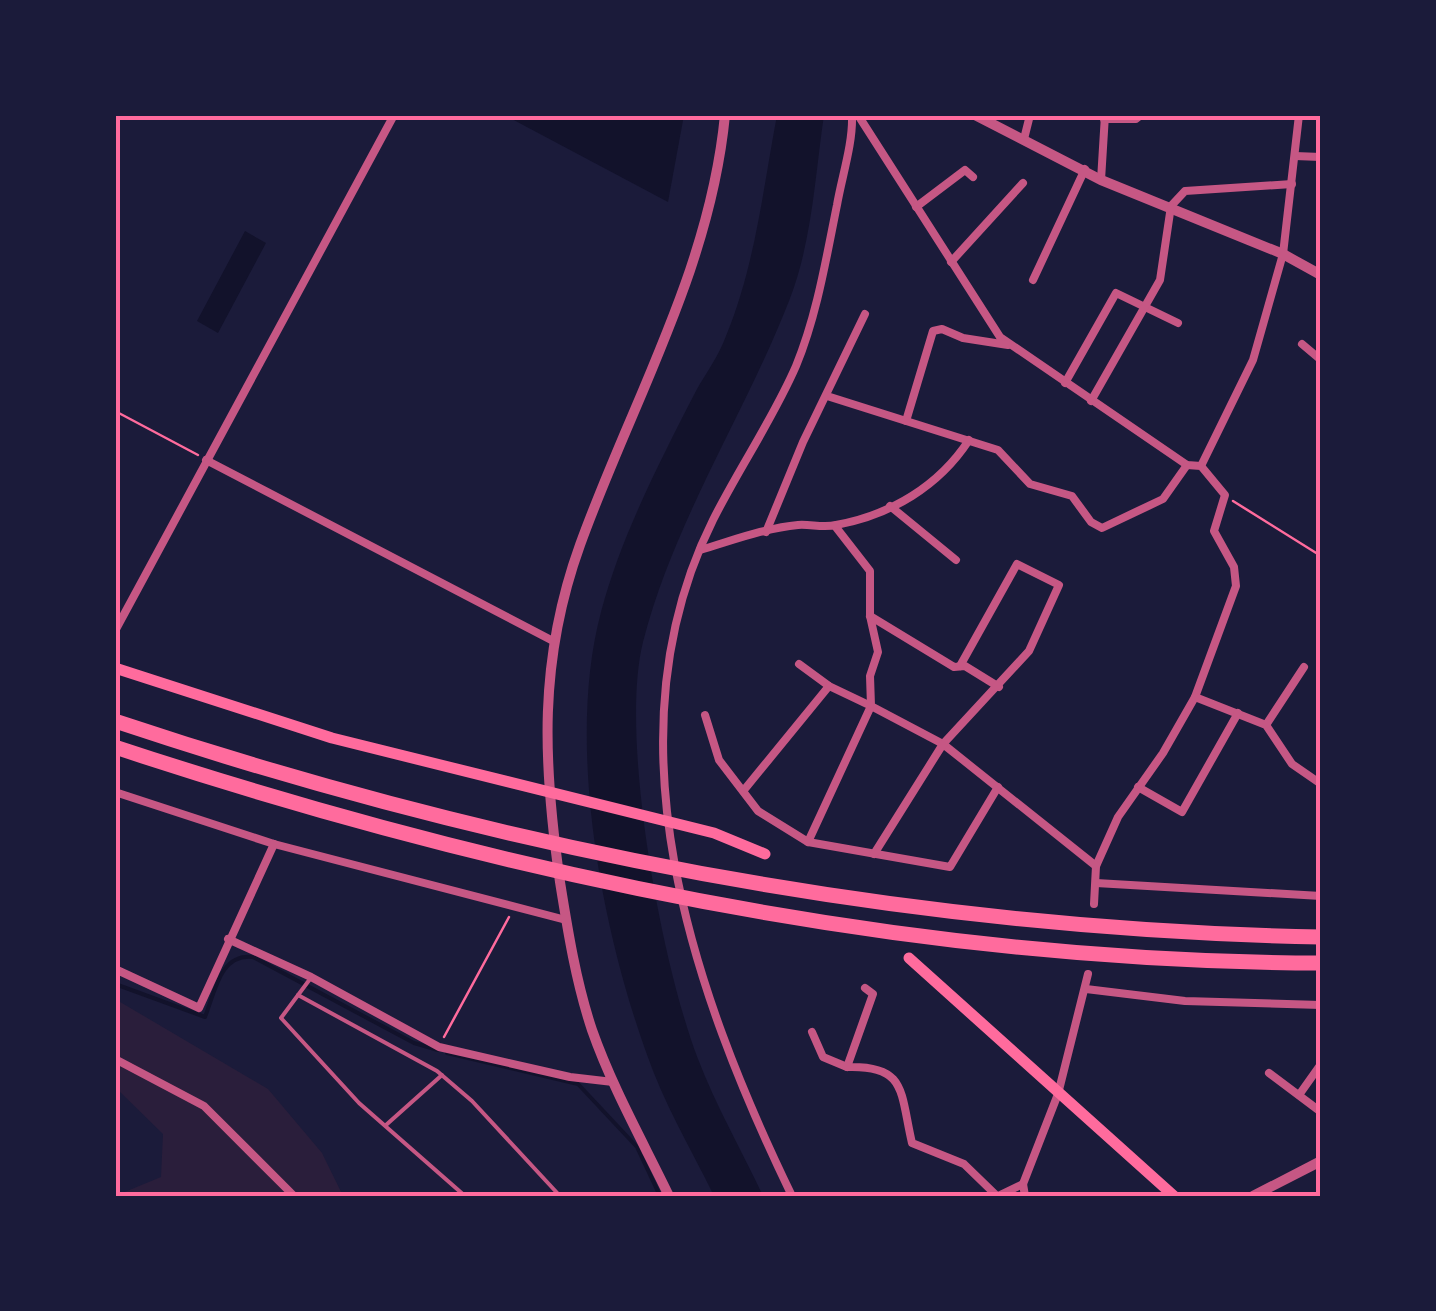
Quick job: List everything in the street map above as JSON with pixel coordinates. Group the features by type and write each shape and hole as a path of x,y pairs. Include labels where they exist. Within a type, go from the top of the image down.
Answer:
{"highway":[{"path":"115,721 315,786 522,839 771,888 1048,924 1321,937"},
{"path":"115,747 327,814 524,864 769,912 1079,951 1321,963"}],"main road":[{"path":"115,668 332,738 714,833 765,854"},
{"path":"909,958 1174,1196"}],"street":[{"path":"115,630 394,115"},
{"path":"668,1196 588,1018 566,920 547,793 545,718 555,642 580,544 693,268 709,215 725,115"},
{"path":"855,115 1008,345 1187,465 1201,466 1225,495 1214,531 1234,567 1236,586 1195,697 1138,787 1096,866 1094,904"},
{"path":"792,1196 734,1072 710,1007 684,907 667,798 661,719 673,635 700,550 795,367 819,295 855,115"},
{"path":"975,115 1101,180 1283,254 1321,276"},
{"path":"1024,139 1030,115"},
{"path":"1101,180 1104,117 1136,119 1141,115"},
{"path":"1201,466 1253,360 1283,254 1299,115"},
{"path":"1295,156 1321,156"},
{"path":"1032,280 1085,169"},
{"path":"916,208 965,170 973,178"},
{"path":"951,262 1023,183"},
{"path":"1090,400 1160,280 1171,206 1184,190 1292,184"},
{"path":"1065,383 1116,293 1178,323"},
{"path":"766,532 866,314"},
{"path":"906,421 934,332 942,329 963,338 1008,345"},
{"path":"1302,344 1321,360"},
{"path":"827,396 998,450 1030,484 1072,496 1091,522 1102,528 1163,498 1187,465"},
{"path":"700,550 796,525 835,526 890,506 921,492 942,476 969,440"},
{"path":"206,460 555,642"},
{"path":"890,506 956,560"},
{"path":"808,842 871,706 870,676 878,652 870,616 870,571 835,526"},
{"path":"874,854 943,744 1029,651 1059,585 1018,564 960,666"},
{"path":"870,616 998,687"},
{"path":"799,664 830,686 943,744 1096,866"},
{"path":"1266,725 1304,667"},
{"path":"744,790 830,686"},
{"path":"1195,697 1266,725 1292,764 1321,784"},
{"path":"1138,787 1182,812 1238,713"},
{"path":"705,715 719,760 758,810 808,842 950,867 998,787"},
{"path":"115,792 274,844 566,920"},
{"path":"115,969 198,1008 274,844"},
{"path":"1096,883 1320,893"},
{"path":"228,939 311,978 439,1048 570,1078 614,1082"},
{"path":"1025,1196 1023,1184 1058,1094 1061,1067 1088,974"},
{"path":"847,1067 873,994 865,988"},
{"path":"1086,989 1186,1001 1321,1005"},
{"path":"812,1032 823,1057 847,1067 879,1066 893,1076 912,1143 964,1164 997,1196 1023,1184"},
{"path":"115,1059 204,1106 294,1196"},
{"path":"1299,1095 1321,1064"},
{"path":"1269,1073 1321,1112"},
{"path":"1253,1196 1321,1161"}],"lane":[{"path":"311,978 281,1018 329,1074 465,1196"},
{"path":"298,995 442,1075 472,1100 560,1196"},
{"path":"385,1126 442,1075"}],"path":[{"path":"115,411 206,460"},
{"path":"1225,495 1321,556"},
{"path":"439,1048 516,904"}],"shaded area":[{"path":"504,115 684,115 668,202"},
{"path":"777,115 824,115 803,256 771,344 691,511 656,597 643,642 637,684 640,792 658,912 671,968 698,1059 763,1196 714,1196 653,1071 615,949 594,834 587,718 591,663 609,583 656,470 720,350 736,309 757,227"},
{"path":"245,231 266,243 218,333 197,321"},
{"path":"115,999 268,1089 322,1153 343,1196 115,1196 161,1177 163,1134 115,1087"}],"waterway":[{"path":"115,984 205,1017 226,968 242,957 253,957 414,1043 438,1050"},
{"path":"447,1053 578,1084 637,1147 660,1196"}]}
